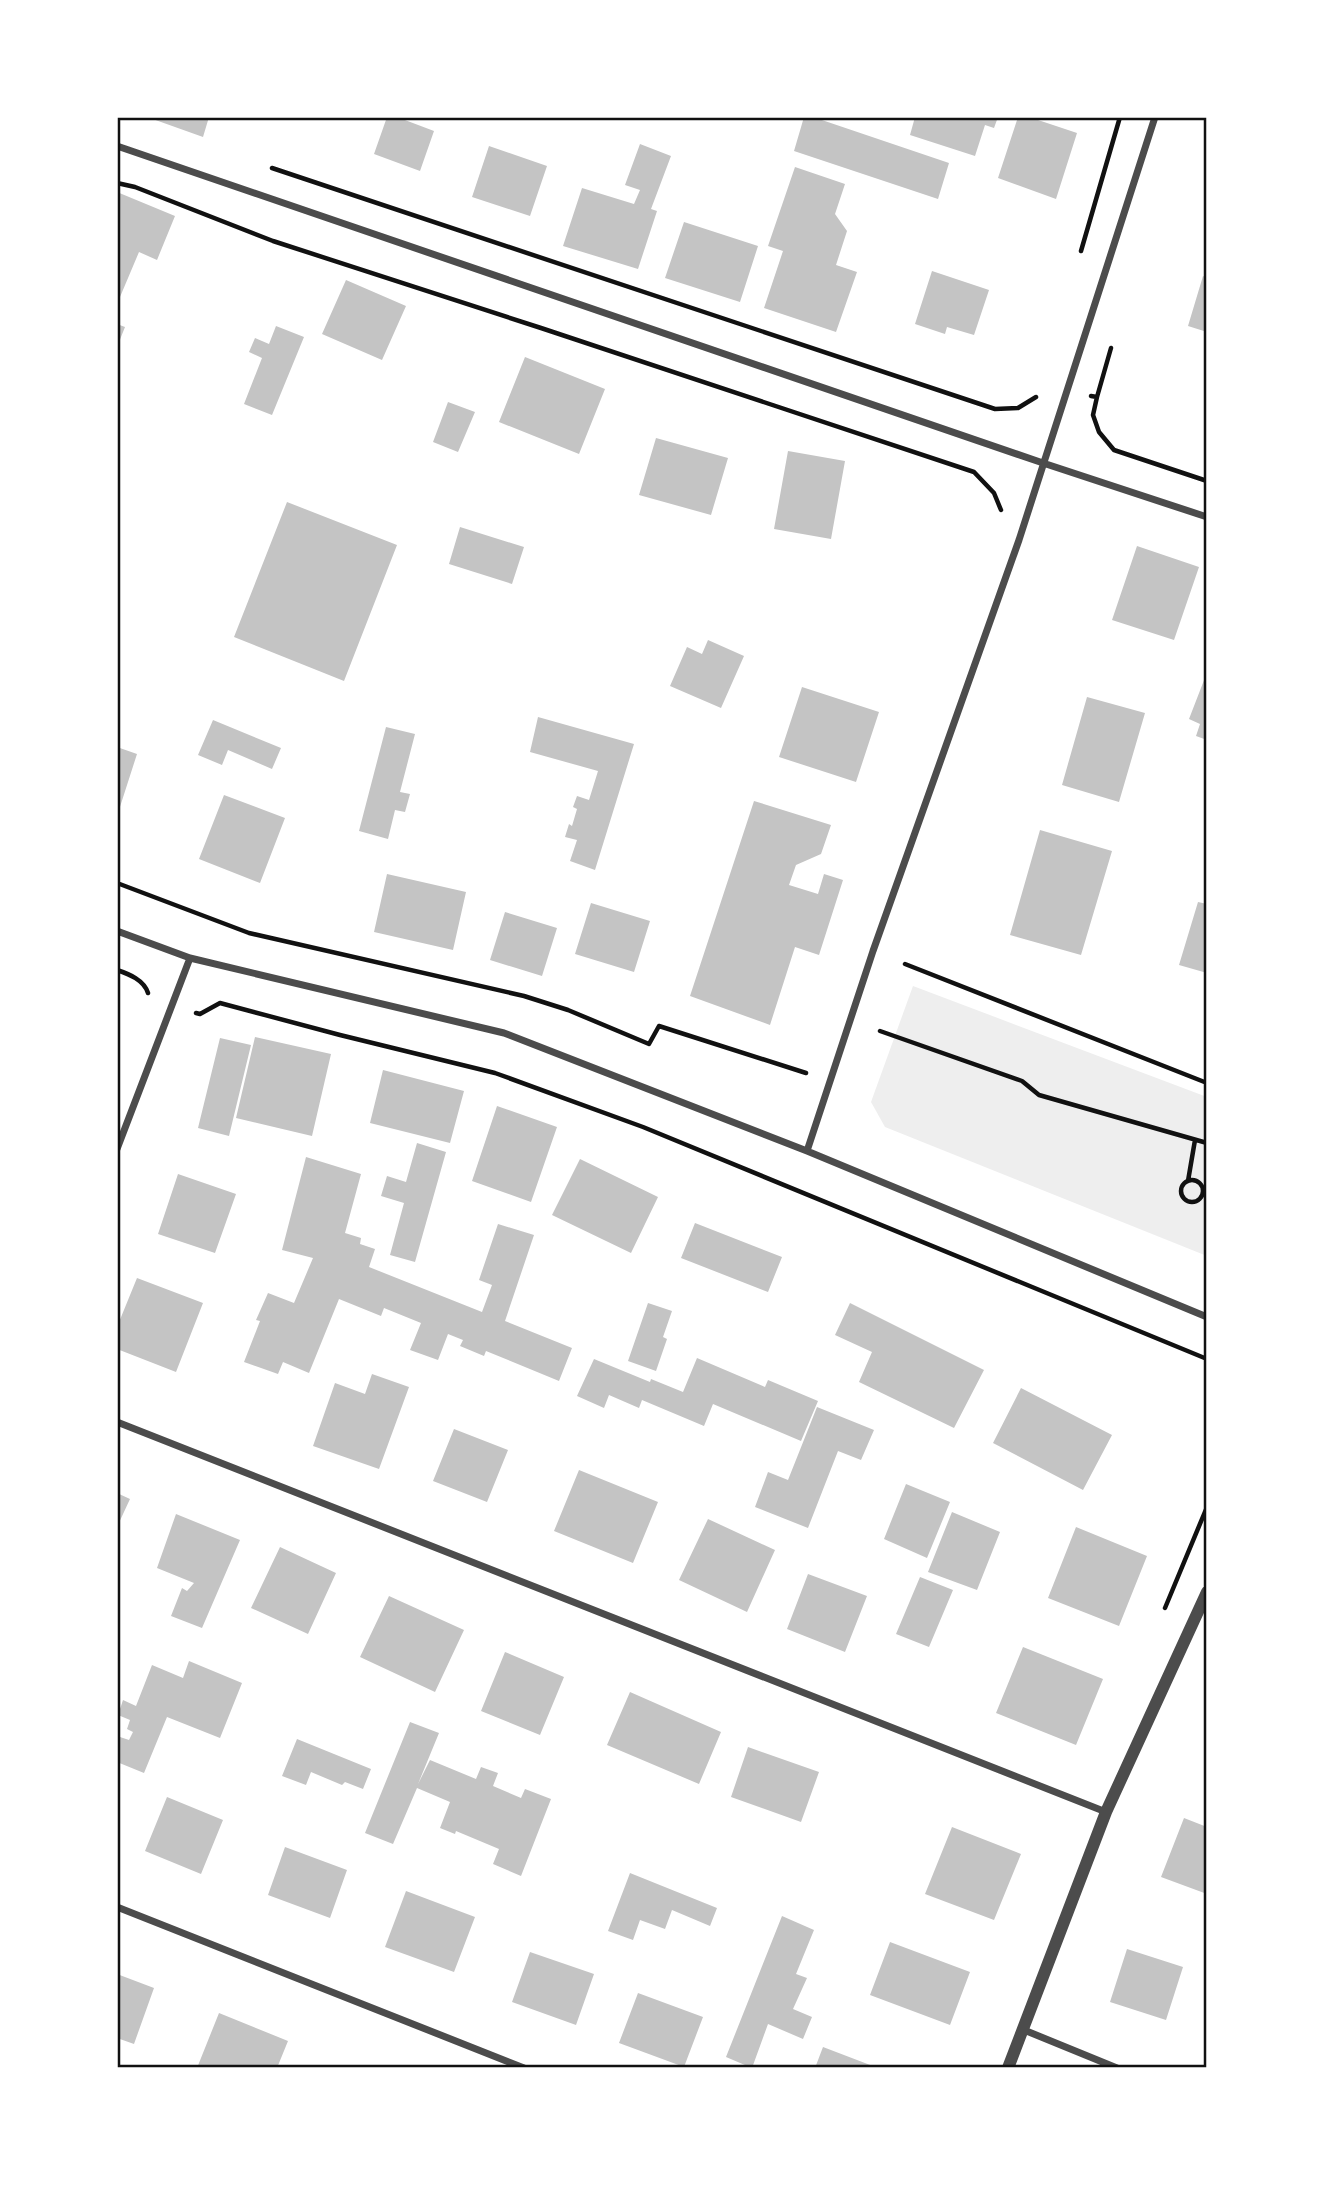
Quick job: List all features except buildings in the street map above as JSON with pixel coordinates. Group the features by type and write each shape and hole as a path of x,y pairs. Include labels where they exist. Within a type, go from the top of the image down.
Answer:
{"street":[{"path":"807,1151 873,951 1018,540 1155,117"},
{"path":"117,146 1207,517"},
{"path":"117,930 190,958 504,1033 807,1151 1207,1317"},
{"path":"117,1149 190,958"},
{"path":"117,1422 1106,1812"},
{"path":"1008,2068 1106,1812 1206,1598"},
{"path":"117,1907 524,2068"},
{"path":"1024,2030 1116,2068"}],"path":[{"path":"271,168 995,409 1018,408 1027,404 1035,399 1044,380 1097,397 1093,415 1100,432 1114,450 1207,481"},
{"path":"117,183 135,187 273,241 974,472 994,493 1002,510 994,534 1018,540"},
{"path":"117,883 249,933 524,996 568,1010 649,1044 659,1026 830,1081"},
{"path":"905,964 1207,1083"},
{"path":"117,970 129,974 146,987 151,1004 170,1010 200,1014 220,1003 495,1073 643,1127 1207,1359"},
{"path":"880,1031 1022,1081 1039,1095 1207,1143"},
{"path":"1188,1181 1199,1183 1205,1188 1199,1200 1186,1200 1181,1188 1188,1181 1195,1140"}],"shaded area":[{"path":"913,986 1207,1097 1207,1256 885,1127 871,1102"}]}
